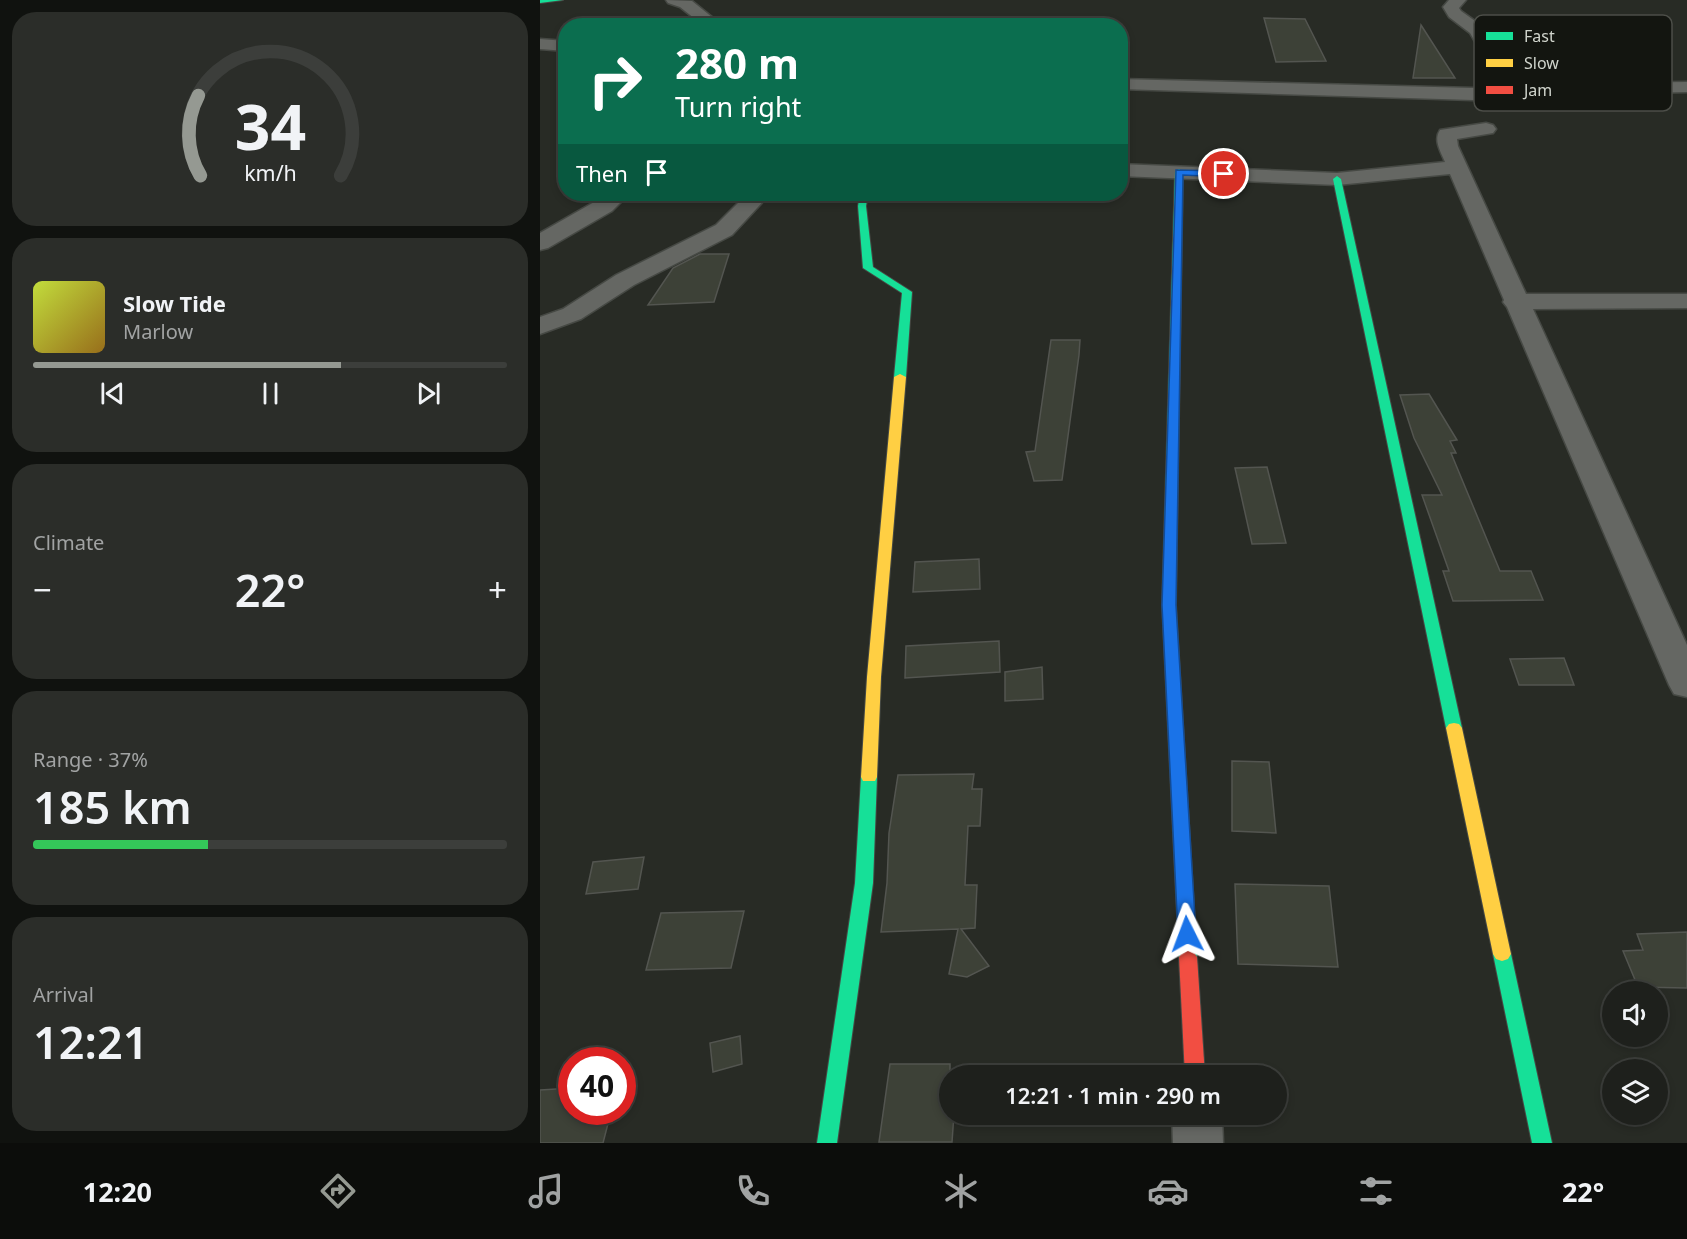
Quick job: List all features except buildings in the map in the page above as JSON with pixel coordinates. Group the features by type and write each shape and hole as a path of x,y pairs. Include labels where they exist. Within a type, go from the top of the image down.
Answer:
{"street":[{"path":"540,2 560,0"},
{"path":"674,0 686,4 704,18"},
{"path":"1458,0 1451,7 1455,14 1474,28"},
{"path":"540,44 558,45"},
{"path":"1128,84 1474,94"},
{"path":"1672,87 1687,87"},
{"path":"1486,129 1447,134 1448,146 1515,302 1687,685"},
{"path":"1128,170 1337,179 1456,167"},
{"path":"1179,172 1169,605 1194,1065"},
{"path":"1337,179 1542,1143"},
{"path":"540,243 610,201"},
{"path":"540,326 572,314 625,280 724,230 752,201"},
{"path":"827,1143 864,883 874,677 907,292 868,267 863,201"},
{"path":"1515,302 1687,301"},
{"path":"1197,1125 1198,1143"}],"traffic: fast":[{"path":"540,1 560,0"},
{"path":"1179,172 1169,605 1188,957"},
{"path":"1337,179 1454,728"},
{"path":"863,201 868,268 907,292 900,377"},
{"path":"827,1143 864,883 869,777"},
{"path":"1502,954 1542,1143"}],"traffic: slow":[{"path":"869,777 874,677 900,377"},
{"path":"1454,728 1502,954"}],"traffic: jam":[{"path":"1188,957 1194,1065"}],"route":[{"path":"1187,934 1169,605 1179,172 1224,174"}]}
